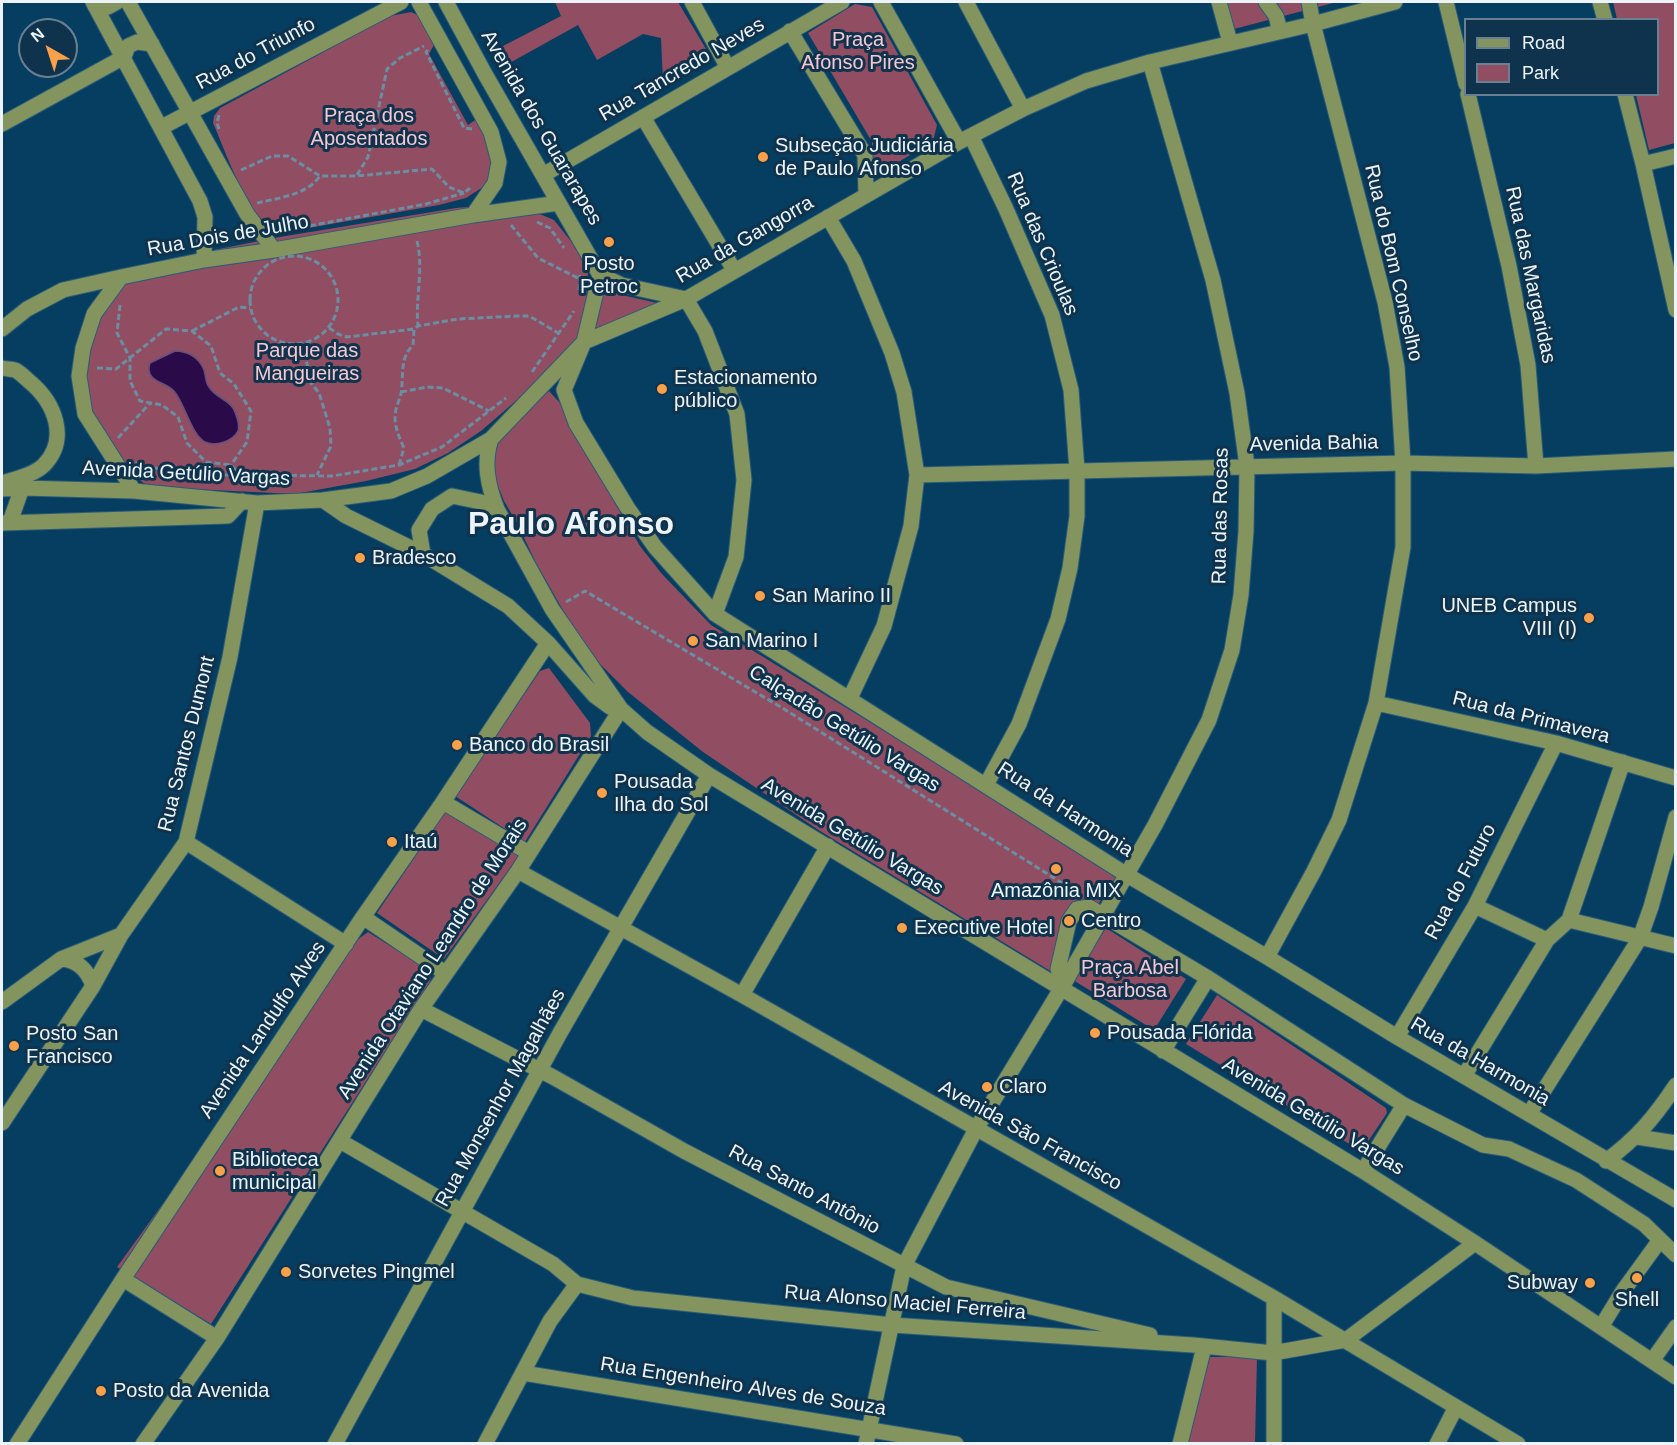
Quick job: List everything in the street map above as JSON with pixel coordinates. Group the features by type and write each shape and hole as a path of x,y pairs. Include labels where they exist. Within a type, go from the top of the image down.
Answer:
{"street":[{"path":"94,4 108,7 117,2"},
{"path":"128,2 247,214 274,256"},
{"name":"Rua do Triunfo","path":"162,127 401,2"},
{"path":"419,2 491,132 499,162 495,183 473,215"},
{"name":"Avenida dos Guararapes","path":"446,2 600,275"},
{"path":"692,2 728,68"},
{"name":"Rua Tancredo Neves","path":"543,175 843,2"},
{"name":"Rua das Crioulas","path":"881,2 1006,208 1052,315 1071,390 1077,470 1077,516 1070,568 1058,620 1019,724 986,785"},
{"path":"966,2 1023,109"},
{"path":"1219,2 1230,42"},
{"path":"1266,2 1276,16 1280,31"},
{"name":"Rua do Bom Conselho","path":"1267,957 1340,820 1376,703 1404,547 1403,464 1397,367 1385,302 1309,2"},
{"name":"Rua da Gangorra","path":"324,500 392,492 427,476 491,439 584,342 686,299 866,194 1023,109 1086,81 1150,62 1313,24 1395,2"},
{"path":"1446,2 1464,76"},
{"path":"1600,2 1604,18"},
{"path":"94,4 162,127 203,209 205,218 204,260"},
{"path":"790,31 865,155 866,194"},
{"path":"2,124 124,57 128,46 137,42 152,44"},
{"name":"Rua das Rosas","path":"868,1436 904,1266 976,1128 1104,916 1155,825 1209,720 1232,650 1241,595 1246,531 1247,466 1238,393 1213,280 1150,62"},
{"name":"Rua das Margaridas","path":"1468,96 1509,266 1528,365 1536,466"},
{"path":"1626,96 1676,310"},
{"path":"644,117 734,270"},
{"path":"1643,164 1676,156"},
{"name":"Rua Dois de Julho","path":"2,329 27,309 63,290 204,260 274,256 414,225 559,203"},
{"path":"828,216 854,261 892,353 904,392 917,475 910,526 884,626 850,698"},
{"path":"584,342 600,275 622,285 686,299 705,331 737,414 744,480 736,557 715,614"},
{"path":"121,277 93,314 82,348 80,376 85,414 134,491"},
{"name":"Rua da Harmonia","path":"584,342 564,390 576,423 627,507 655,547 715,614 1127,875 1267,957 1396,1038 1676,1200"},
{"path":"2,368 16,371 37,388 52,407 58,429 54,452 42,467 25,476 2,483"},
{"name":"Avenida Getúlio Vargas","path":"491,439 485,456 490,492 497,509 552,609 621,709 647,732 709,775 1363,1171 1676,1377"},
{"name":"Avenida Bahia","path":"917,475 1247,466 1403,464 1536,466 1676,459"},
{"path":"22,488 6,522 228,516 249,502"},
{"name":"Avenida Getúlio Vargas","path":"2,489 134,491 249,502 324,500 346,516 423,554 508,606 548,643 595,696 610,707 621,709"},
{"path":"423,554 419,530 432,509 452,496 481,502 497,509"},
{"name":"Rua Santos Dumont","path":"2,1123 93,986 121,935 186,842 230,657 249,502"},
{"name":"Avenida Landulfo Alves","path":"17,1443 363,917 443,802 548,643"},
{"name":"Rua da Primavera","path":"1376,703 1556,743 1676,778"},
{"name":"Avenida Otaviano Leandro de Morais","path":"143,1443 217,1338 421,1009 518,871 621,709"},
{"name":"Rua do Futuro","path":"1396,1038 1475,906 1556,743"},
{"path":"1464,1076 1547,940 1569,920 1623,762"},
{"name":"Rua Monsenhor Magalhães","path":"335,1443 540,1071 709,775"},
{"path":"443,802 529,853"},
{"path":"1529,1114 1640,938 1652,907 1676,817"},
{"path":"186,842 346,944"},
{"path":"742,995 828,846"},
{"name":"Avenida São Francisco","path":"518,871 742,995 1275,1298 1518,1443"},
{"path":"1475,906 1547,940"},
{"path":"1061,987 1058,969 1069,921 1077,909 1089,907 1208,978 1404,1105 1484,1145 1509,1149 1576,1180 1644,1224 1676,1255"},
{"path":"363,917 445,973"},
{"path":"1569,920 1676,946"},
{"path":"2,1002 61,959 121,935"},
{"path":"61,959 71,960 89,974 93,986"},
{"path":"1163,1051 1208,978"},
{"name":"Rua Santo Antônio","path":"421,1009 554,1077 684,1151 946,1287 1199,1346"},
{"path":"1606,1161 1637,1137 1659,1111 1676,1085"},
{"path":"1363,1171 1404,1105"},
{"path":"1637,1137 1676,1143"},
{"name":"Rua Alonso Maciel Ferreira","path":"340,1141 553,1264 578,1284 633,1298 892,1325 1273,1353 1346,1340 1475,1243"},
{"path":"1601,1327 1623,1291 1660,1240"},
{"path":"123,1279 217,1338"},
{"path":"485,1443 549,1321 578,1284"},
{"path":"1275,1298 1273,1353 1278,1442"},
{"path":"1652,1361 1676,1327"},
{"path":"1180,1443 1199,1346"},
{"name":"Rua Engenheiro Alves de Souza","path":"523,1373 868,1436 956,1443"},
{"path":"1437,1443 1456,1407"}],"path":[{"path":"356,176 368,157 387,69 400,58 432,42 426,52 464,128 478,130"},
{"path":"220,130 217,119 222,110"},
{"path":"239,171 272,156 288,156 320,176 356,176 432,169 449,187 464,193"},
{"path":"260,209 254,203 306,190 315,184 320,176"},
{"path":"271,221 288,228 411,207 464,193 475,184"},
{"path":"411,207 419,249 420,290 416,305 418,326"},
{"path":"504,217 538,258 580,279"},
{"path":"530,219 550,228 568,253"},
{"path":"274,256 301,256 315,261 327,270 335,284 339,299 336,314 329,328 317,338 303,344 274,340 263,333 250,308 254,281 261,269 274,256 309,252"},
{"path":"578,297 580,270"},
{"path":"114,304 121,299 117,333 130,358 130,381 140,401 162,405 178,417 188,443 206,462 231,465 240,475"},
{"path":"529,375 560,334 577,306"},
{"path":"93,368 116,369 166,329 192,331 239,307 250,308"},
{"path":"329,328 347,338 414,330 418,326 458,319 529,316 560,334"},
{"path":"399,465 404,448 397,434 395,415 401,392 402,369 406,352 413,345 414,330"},
{"path":"192,331 211,345 220,373 234,384 251,411 247,442 231,465"},
{"path":"303,344 311,383 319,393 330,428 331,446 317,475"},
{"path":"401,392 427,387 443,388 490,412"},
{"path":"131,457 139,465 192,476 332,476 399,465 442,447 507,398"},
{"path":"111,432 115,442 150,403"},
{"name":"Calçadão Getúlio Vargas","path":"552,609 585,591 784,709 1087,898"}],"green space":[{"path":"555,2 678,2 709,54 663,81 661,38 643,34 597,60 578,25 506,65 501,47 561,16"},
{"path":"1227,2 1337,2 1234,29"},
{"path":"1613,2 1675,2 1675,143 1649,150 1636,96 1659,96 1659,18 1617,18"},
{"name":"Praça Afonso Pires","path":"855,4 872,7 937,125 933,141 874,177 872,142 808,33"},
{"name":"Praça dos Aposentados","path":"411,12 422,17 436,41 429,54 468,125 478,118 491,145 492,173 483,187 466,198 439,205 297,230 281,230 266,223 250,205 236,177 213,123 214,116 220,108 390,16"},
{"name":"Parque das Mangueiras","path":"502,204 535,212 554,220 574,245 588,271 584,339 604,286 626,296 662,304 584,342 481,431 448,453 415,469 295,494 149,487 109,457 77,385 75,349 92,302 121,277 173,258 280,237 456,208"},
{"path":"549,391 561,404 574,433 640,546 662,574 711,625 1118,874 1097,906 1086,900 1075,903 1052,972 820,831 703,752 628,692 599,663 577,635 536,563 504,501 494,476 496,446 501,434"},
{"path":"549,668 590,723 591,736 525,842 455,796 540,671"},
{"path":"447,809 519,856 444,959 377,913"},
{"name":"Praça Abel Barbosa","path":"1106,928 1186,979 1154,1030 1073,980"},
{"path":"368,932 421,965 431,974 429,988 414,1006 211,1324 117,1267 350,945"},
{"name":"Praça Abel Barbosa","path":"1217,995 1386,1108 1387,1113 1363,1149 1356,1148 1186,1044"},
{"path":"1210,1357 1257,1357 1255,1443 1186,1444"}],"shaded area":[{"path":"175,351 184,352 196,358 202,365 207,383 212,390 233,408 238,431 232,438 219,443 205,442 192,426 174,391 150,374 150,363"}],"place":[{"name":"Subseção Judiciária de Paulo Afonso","path":"763,157"},
{"name":"Posto Petroc","path":"609,242"},
{"name":"Estacionamento público","path":"662,389"},
{"name":"Bradesco","path":"360,558"},
{"name":"San Marino II","path":"760,596"},
{"name":"UNEB Campus VIII (I)","path":"1589,618"},
{"name":"San Marino I","path":"693,641"},
{"name":"Banco do Brasil","path":"457,745"},
{"name":"Pousada Ilha do Sol","path":"602,793"},
{"name":"Itaú","path":"392,842"},
{"name":"Amazônia MIX","path":"1056,869"},
{"name":"Centro","path":"1069,921"},
{"name":"Executive Hotel","path":"902,928"},
{"name":"Pousada Flórida","path":"1095,1033"},
{"name":"Posto San Francisco","path":"14,1046"},
{"name":"Claro","path":"987,1087"},
{"name":"Biblioteca municipal","path":"220,1171"},
{"name":"Sorvetes Pingmel","path":"286,1272"},
{"name":"Shell","path":"1637,1278"},
{"name":"Subway","path":"1590,1283"},
{"name":"Posto da Avenida","path":"101,1391"}],"district":[{"name":"Paulo Afonso","path":"571,525"}]}
